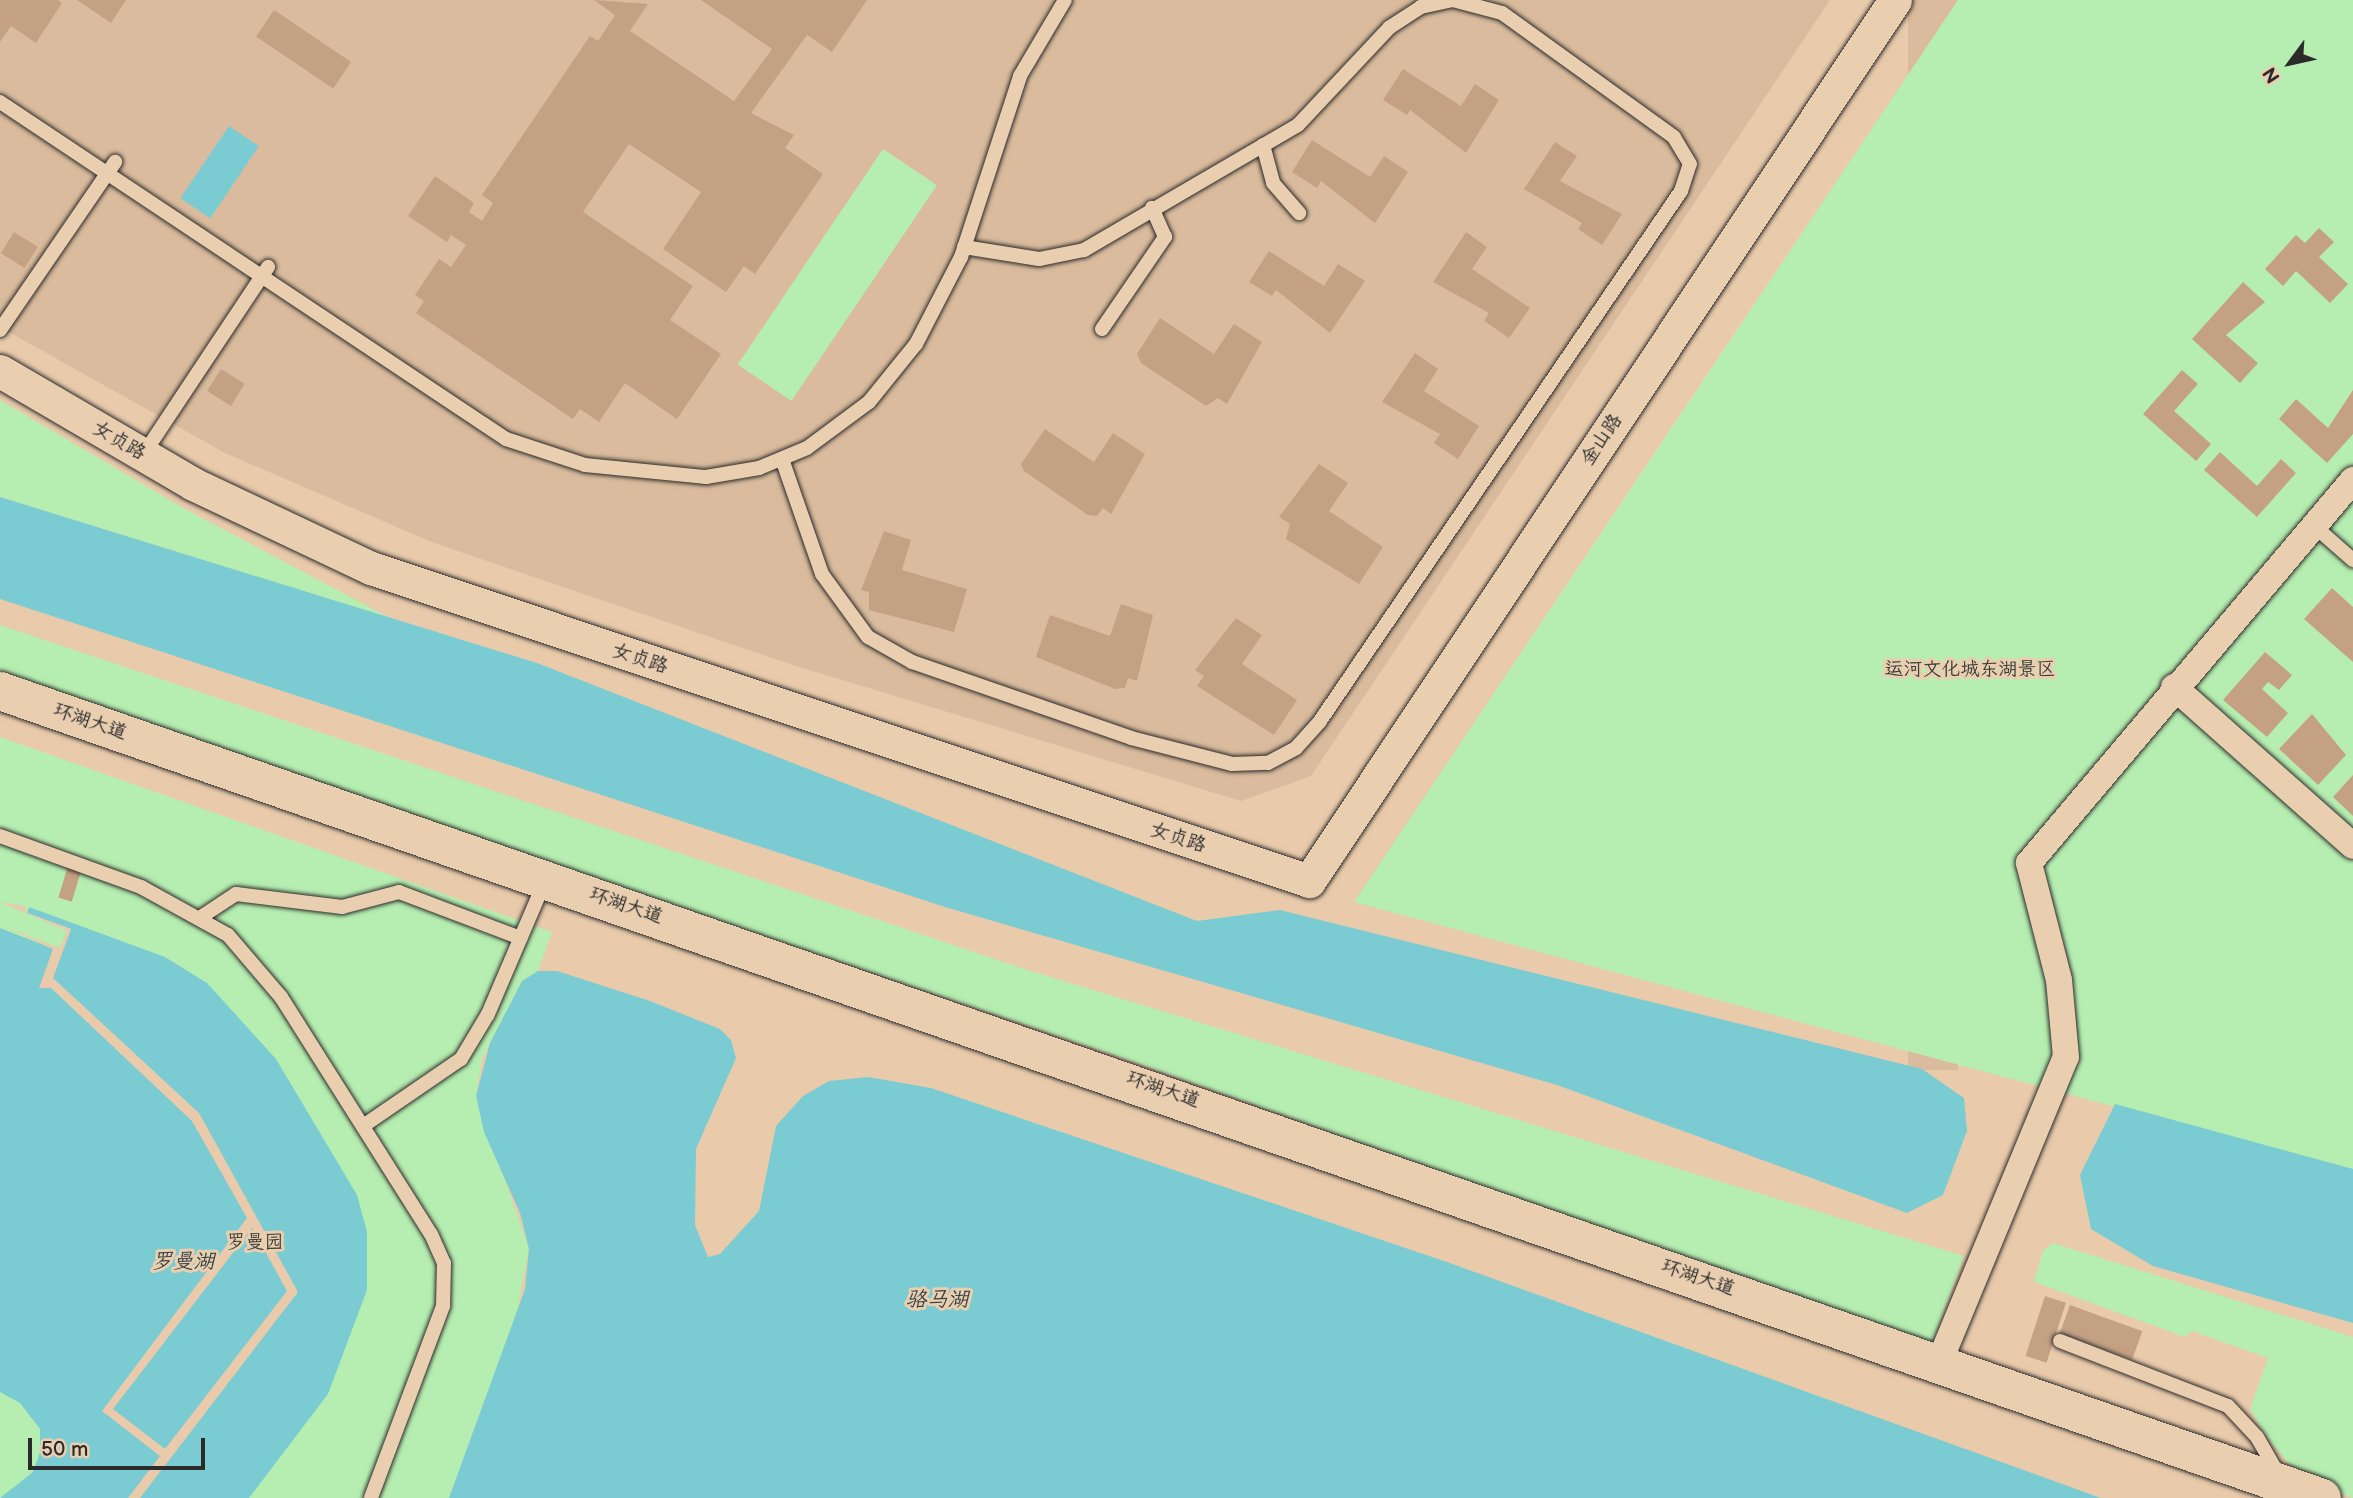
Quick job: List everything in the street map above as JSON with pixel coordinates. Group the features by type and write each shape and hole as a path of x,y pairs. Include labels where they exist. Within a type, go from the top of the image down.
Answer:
{"main road":[{"name":"环湖大道","path":"0,691 547,878 2322,1498"}],"street":[{"name":"金山路","path":"1309,881 1895,0"},
{"name":"女贞路","path":"0,371 143,455 371,568 1309,881"},
{"path":"1939,1363 2066,1057 2059,980 2029,863 2174,687 2312,524 2353,480"},
{"path":"2174,687 2353,846"}],"lane":[{"path":"0,102 111,168 480,424 535,453 615,470 706,477 782,459 831,433 885,383 934,315 964,247 1020,76 1065,0"},
{"path":"782,459 822,574 868,637 912,662 1131,738 1254,766 1285,757 1320,721 1681,191 1690,164 1667,131 1502,13 1467,1 1439,2 1404,17 1298,125 1063,256 1009,257 964,247"},
{"path":"1263,145 1273,183 1298,213"},
{"path":"0,330 111,168"},
{"path":"1102,330 1165,237 1152,208"},
{"path":"143,455 265,273"},
{"path":"2312,524 2353,560"},
{"path":"0,836 112,875 201,917 261,972 363,1126 435,1242 445,1275 434,1341 370,1498"},
{"path":"363,1126 461,1059 521,938 547,878"},
{"path":"201,917 236,894 342,907 399,892 521,938"},
{"path":"2060,1341 2228,1406 2257,1437 2283,1484"}],"shaded area":[{"path":"0,0 1830,0 1311,776 1241,801 796,666 434,543 225,453 0,327"},
{"path":"1908,0 1958,0 1958,1070 1908,1070"}],"green space":[{"name":"运河文化城东湖景区","path":"1958,0 2353,0 2353,1171 1354,902"},
{"path":"883,149 937,185 791,401 738,365"},
{"path":"0,400 185,509 390,618 0,497"},
{"path":"0,625 1034,972 1964,1256 1931,1346 1129,1060 0,676"},
{"name":"罗曼园","path":"0,737 552,932 538,971 522,981 482,1059 476,1096 529,1249 513,1332 449,1498 0,1498"},
{"path":"2053,1243 2353,1337 2353,1498 2305,1483 2266,1436 2250,1409 2268,1358 2192,1331 2185,1337 2034,1282 2043,1251"}],"water":[{"path":"229,126 259,146 210,218 180,198"},
{"path":"0,497 537,663 1197,921 1280,910 1922,1069 1964,1098 1967,1131 1943,1195 1907,1213 1557,1085 945,907 0,599"},
{"name":"罗曼湖","path":"29,907 165,957 207,983 276,1059 357,1195 367,1232 367,1290 328,1394 249,1498 0,1498 33,1472 40,1452 40,1429 20,1403 0,1392 0,928 62,952 71,929 27,913"},
{"name":"骆马湖","path":"538,971 557,971 650,1001 720,1029 731,1040 736,1058 696,1149 695,1225 708,1257 720,1254 759,1211 776,1126 803,1096 829,1081 868,1077 931,1088 1444,1261 2101,1498 449,1498 525,1289 529,1249 520,1213 484,1132 476,1096 490,1043 522,981"},
{"path":"2115,1104 2353,1169 2353,1323 2153,1266 2091,1229 2080,1175"}],"pier":[{"path":"0,902 25,906 27,913 71,929 53,978 199,1113 298,1292 140,1498 128,1498 160,1456 102,1411 247,1218 192,1121 51,988 39,988 53,949 0,925 60,948 67,931","holes":["252,1228 287,1291 165,1449 113,1409"]}],"building":[{"path":"0,0 58,0 62,3 36,43 11,26 0,42"},
{"path":"77,0 126,0 111,23"},
{"path":"594,0 648,4 630,31 734,101 772,49 701,0 867,0 832,52 807,35 751,113 794,135 785,148 823,174 755,274 744,266 726,292 663,249 701,192 629,144 583,212 693,286 670,320 721,354 677,419 625,383 599,422 580,409 573,419 416,313 424,301 415,295 439,259 451,267 466,245 451,235 447,242 408,216 435,176 474,203 469,212 482,221 493,203 482,195 590,36 598,41 615,15"},
{"path":"274,10 351,62 333,89 256,37"},
{"path":"1403,69 1461,106 1475,84 1499,100 1466,153 1410,110 1407,115 1383,100"},
{"path":"1312,140 1370,177 1384,156 1408,172 1375,223 1321,181 1317,188 1292,172"},
{"path":"1555,142 1577,156 1560,181 1622,214 1602,245 1578,229 1582,223 1524,189"},
{"path":"2319,228 2334,242 2319,257 2348,284 2330,303 2296,271 2283,286 2265,269 2296,235 2305,243"},
{"path":"14,232 38,247 24,268 1,253"},
{"path":"1466,232 1487,247 1472,269 1530,308 1509,338 1484,321 1489,313 1433,282"},
{"path":"1269,251 1324,286 1338,264 1365,281 1330,333 1276,290 1272,296 1249,282"},
{"path":"2243,282 2265,302 2226,335 2258,363 2240,383 2192,339"},
{"path":"1160,318 1214,354 1234,324 1262,342 1227,404 1218,398 1206,406 1141,363 1137,354"},
{"path":"1415,353 1438,369 1424,391 1479,426 1458,459 1434,443 1440,434 1382,402"},
{"path":"221,369 245,384 231,406 207,391"},
{"path":"2182,370 2198,384 2174,411 2211,444 2196,461 2143,414"},
{"path":"2353,390 2353,434 2327,463 2279,419 2296,399 2328,428"},
{"path":"1045,429 1094,462 1113,433 1145,454 1111,514 1103,508 1097,516 1088,515 1024,471 1021,464"},
{"path":"2220,452 2257,486 2281,459 2296,473 2257,517 2204,470"},
{"path":"1319,464 1348,483 1329,511 1383,547 1359,584 1286,539 1290,524 1279,517"},
{"path":"884,531 911,540 902,570 967,589 954,632 869,610 869,592 861,590"},
{"path":"2332,588 2353,607 2353,662 2304,619"},
{"path":"1121,604 1153,615 1137,681 1128,678 1125,688 1115,689 1036,657 1050,615 1110,636"},
{"path":"1236,618 1262,635 1242,664 1297,700 1274,735 1197,686 1204,676 1195,670"},
{"path":"2265,652 2292,675 2279,690 2268,682 2262,689 2288,713 2267,737 2223,700"},
{"path":"2312,714 2346,755 2318,785 2279,749"},
{"path":"2353,775 2353,816 2333,797"},
{"path":"68,866 81,870 72,902 58,898"},
{"path":"2045,1296 2066,1303 2046,1363 2026,1356"},
{"path":"2070,1305 2142,1331 2132,1360 2060,1333"}]}
